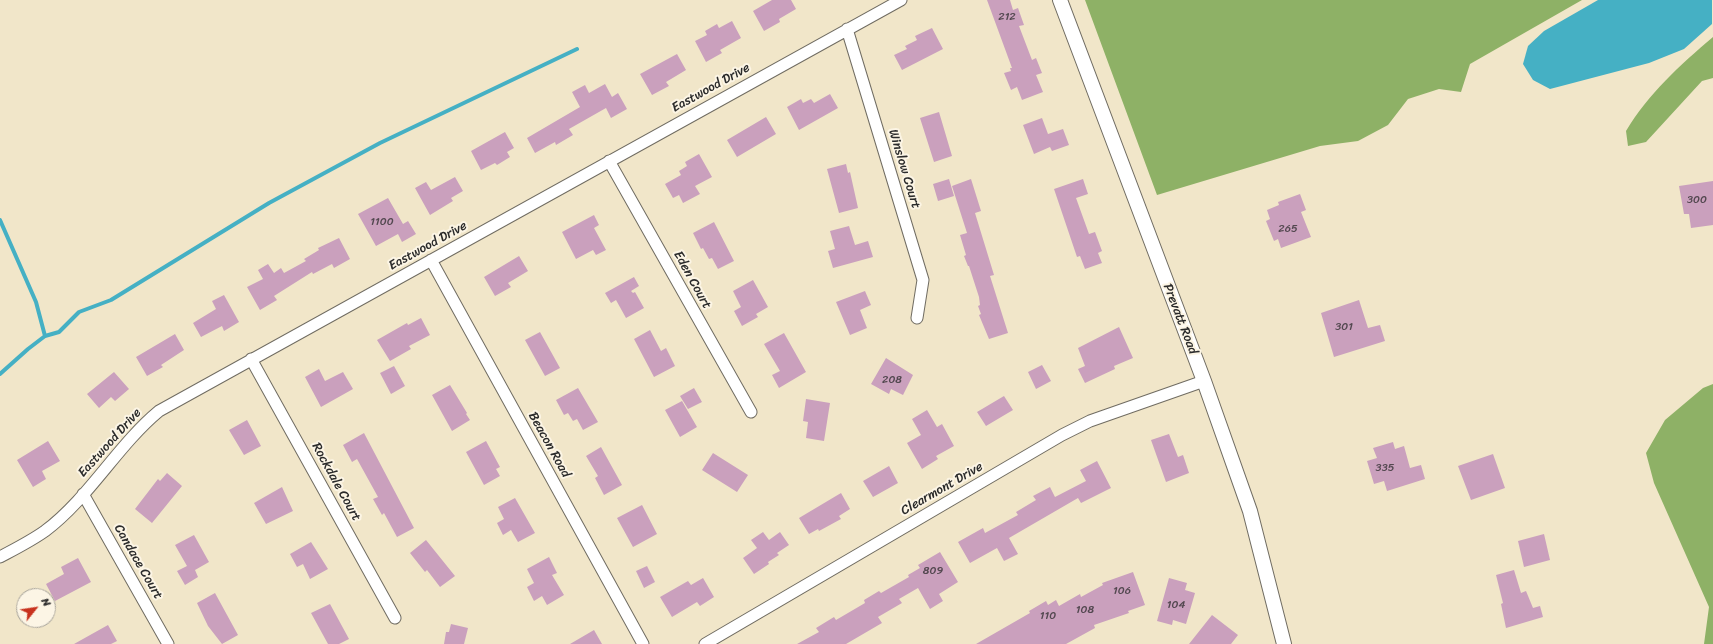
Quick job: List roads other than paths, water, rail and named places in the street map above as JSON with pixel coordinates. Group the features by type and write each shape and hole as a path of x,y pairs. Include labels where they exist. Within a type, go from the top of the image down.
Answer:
{"street":[{"name":"Eastwood Drive","path":"0,557 46,531 83,494 141,426 159,411 901,0"},
{"name":"Prevatt Road","path":"1060,0 1204,381 1250,511 1284,644"},
{"name":"Winslow Court","path":"847,29 923,280 917,318"},
{"name":"Eden Court","path":"609,161 751,412"},
{"name":"Beacon Road","path":"431,260 643,644"},
{"name":"Rockdale Court","path":"252,360 395,618"},
{"name":"Clearmont Drive","path":"705,644 1062,435 1090,421 1204,381"},
{"name":"Candace Court","path":"83,494 168,644"}],"water":[{"path":"1598,0 1712,0 1712,24 1684,49 1649,63 1550,89 1533,80 1523,64 1528,46 1544,31"}],"waterway":[{"path":"0,374 45,336 59,332 79,312 111,300 269,203 380,143 577,49"},
{"path":"0,220 36,302 45,336"}]}
